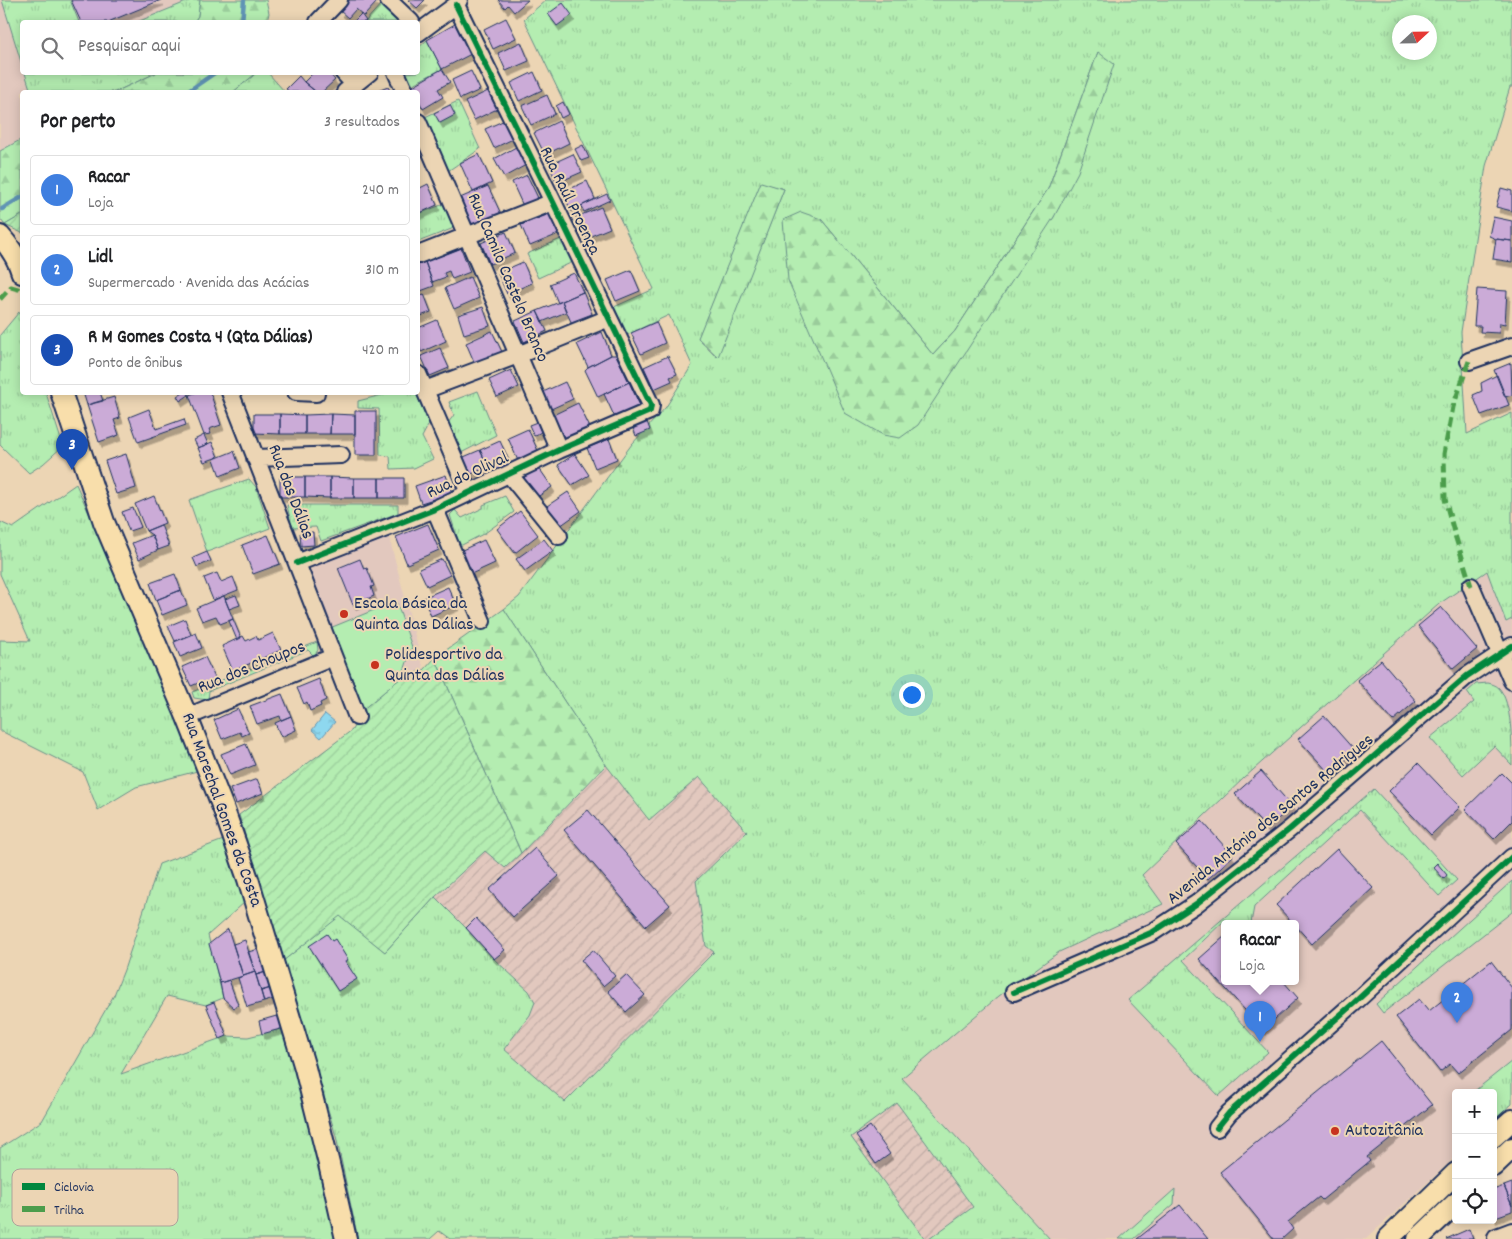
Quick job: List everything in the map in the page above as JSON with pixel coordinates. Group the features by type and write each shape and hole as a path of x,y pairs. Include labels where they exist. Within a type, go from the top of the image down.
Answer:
{"main road":[{"path":"0,236 12,250 20,265"},
{"name":"Rua Marechal Gomes da Costa","path":"63,395 104,522 187,717 224,810 248,879 305,1068 346,1239"},
{"path":"1497,1134 1512,1120"},
{"path":"1497,1162 1512,1148"},
{"path":"1388,1239 1452,1177"},
{"path":"1418,1239 1452,1207"}],"street":[{"path":"320,20 339,0"},
{"path":"388,0 408,20"},
{"path":"420,27 457,2"},
{"name":"Rua Raúl Proença","path":"457,2 651,404 650,411"},
{"path":"344,75 350,89 366,75"},
{"path":"397,75 404,90"},
{"name":"Rua Camilo Castelo Branco","path":"420,127 559,450"},
{"path":"420,254 553,202"},
{"path":"425,390 609,318"},
{"path":"1469,361 1512,346"},
{"path":"420,379 469,493"},
{"name":"Rua das Dálias","path":"231,395 357,717"},
{"name":"Rua do Olival","path":"297,563 435,509 559,450 650,411"},
{"path":"256,458 342,455"},
{"path":"509,474 559,536"},
{"path":"435,509 482,621"},
{"path":"1472,586 1506,650 1512,681"},
{"name":"Avenida António dos Santos Rodrigues","path":"1014,992 1153,932 1196,904 1290,829 1468,676 1506,650"},
{"name":"Rua dos Choupos","path":"187,717 333,657"},
{"path":"1217,1128 1229,1113 1354,1003 1512,857"},
{"path":"1497,1239 1496,1237 1512,1231"}],"shaded area":[{"path":"0,0 200,0 195,20 20,20 20,75 152,75 119,90 20,90 20,140 0,151"},
{"name":"Escola Básica da Quinta das Dálias","path":"389,537 424,670 402,677 412,647 330,628 310,575 311,569 315,565"},
{"path":"1487,571 1506,622 1512,619 1512,1104 1497,1117 1497,1089 1452,1089 1452,1160 1366,1239 1050,1239 902,1078 999,996 1059,952 1163,904 1142,875 1244,778 1439,604"},
{"path":"606,765 648,820 699,777 747,832 696,881 715,952 565,1102 504,1049 530,1015 535,1002 435,897 486,850 505,868"},
{"path":"897,1103 973,1207 929,1239 925,1239 851,1137"}],"green space":[{"path":"2,0 70,0 78,20 20,20 20,58"},
{"path":"191,0 200,0 198,16 195,20 142,20"},
{"path":"200,0 266,0 269,13 267,20 195,20 198,16"},
{"path":"546,0 1512,0 1512,87 1510,87 1486,166 1461,332 1467,434 1512,413 1512,619 1506,622 1487,571 1439,604 1244,778 1142,875 1163,904 1059,952 999,996 902,1078 1050,1239 929,1239 973,1207 897,1103 851,1137 925,1239 450,1239 439,1231 430,1239 358,1239 336,1136 283,961 340,915 385,952 435,897 494,959 529,991 535,1002 530,1015 504,1049 565,1102 714,952 706,946 696,881 747,832 699,777 649,820 606,765 504,609 519,597 632,444 666,407 692,365 669,315 627,335 614,307 654,289 524,19","holes":["1098,52 1054,217 883,435 821,219 933,355 955,331 1048,189","761,183 784,189 717,357 698,339"]},
{"path":"382,3 400,20 367,20"},
{"path":"427,40 442,69 409,86 405,75 420,75 420,46"},
{"path":"1098,52 1114,64 1078,172 1054,217 918,425 900,438 883,435 845,413 788,280 783,220 801,212 821,219 933,355 955,331 1048,189"},
{"path":"26,75 152,75 119,90 30,90"},
{"path":"152,75 254,75 235,90 119,90"},
{"path":"254,75 270,75 283,90 235,90"},
{"path":"458,101 480,149 445,173 423,118"},
{"path":"20,140 20,216 5,225 0,219 0,151"},
{"path":"761,182 784,189 718,357 698,338"},
{"path":"444,204 454,228 420,241 420,213"},
{"path":"20,216 20,232 5,225"},
{"path":"565,237 575,261 538,278 527,254"},
{"path":"19,312 20,395 47,395 63,446 43,464 29,473 0,445 0,335"},
{"path":"478,391 496,435 461,453 448,423 454,415 449,402"},
{"path":"382,395 417,395 429,424 422,437 433,459 414,468 391,469 390,456 380,455 379,409 358,408 358,401"},
{"path":"249,479 256,487 270,528 207,552 189,500"},
{"path":"76,484 201,770 136,787 98,810 83,772 0,732 0,640 30,641 0,574 0,522 13,528"},
{"path":"505,496 514,512 485,533 460,546 450,515 455,510 462,518 483,508 483,505"},
{"path":"287,505 398,505 398,513 321,541 316,527 292,528"},
{"name":"Polidesportivo da Quinta das Dálias","path":"396,601 412,647 402,677 362,710 330,628"},
{"path":"504,609 606,765 521,853 435,658"},
{"path":"317,642 318,650 314,656 308,650 209,691 208,700 194,698 192,692"},
{"path":"435,658 521,853 505,868 485,851 435,897 385,952 340,916 283,961 239,815 352,730 362,710 402,677 424,670"},
{"path":"1488,683 1499,688 1507,703 1512,746 1512,765 1494,746 1463,775 1430,738 1474,702 1467,692 1476,684"},
{"path":"1374,789 1457,880 1439,896 1360,810 1254,907 1252,920 1221,920"},
{"path":"226,839 245,902 208,935 223,998 206,1005 167,996 121,1074 227,1036 248,1037 284,1028 321,1160 338,1239 0,1239 0,1148 42,1121 114,995 159,864"},
{"path":"1512,881 1512,912 1383,1013 1376,1004"},
{"path":"1221,920 1221,924 1183,960 1268,1052 1219,1096 1128,1000"},
{"path":"1512,1061 1512,1104 1497,1117 1497,1089 1477,1089"},
{"path":"1175,1189 1174,1204 1134,1239 1119,1239"}],"water":[{"path":"325,714 335,722 321,738 312,730"}],"building":[{"path":"71,0 161,0 113,20 80,20"},
{"path":"350,0 375,0 377,2 364,16 356,9 348,18 340,11"},
{"path":"408,0 425,0 417,8"},
{"path":"498,0 528,0 514,12 508,5 505,8"},
{"path":"563,3 572,15 557,26 548,14"},
{"path":"361,14 365,20 355,20"},
{"path":"506,18 516,38 493,49 484,29"},
{"path":"455,24 471,54 442,69 427,40"},
{"path":"521,42 529,61 506,71 498,53"},
{"path":"442,69 450,82 438,89 443,97 423,109 420,103 420,90 413,90 411,87"},
{"path":"471,71 480,90 460,99 452,80"},
{"path":"534,72 542,90 519,101 511,83"},
{"path":"311,75 331,75 335,80 324,90 314,90 304,82"},
{"path":"299,76 314,90 287,90 286,89"},
{"path":"488,91 497,109 474,120 465,102"},
{"path":"547,95 555,114 531,125 522,106"},
{"path":"563,102 569,114 561,118 556,106"},
{"path":"450,105 455,115 440,123 434,113"},
{"path":"505,120 513,139 494,148 485,129"},
{"path":"559,121 569,143 545,155 534,133"},
{"path":"583,145 589,158 581,161 575,149"},
{"path":"516,147 526,165 504,177 494,159"},
{"path":"479,154 492,183 473,192 460,163"},
{"path":"573,154 582,172 557,183 549,165"},
{"path":"527,175 538,198 523,206 512,182"},
{"path":"587,181 595,199 571,211 563,192"},
{"path":"428,184 437,205 420,213 420,188"},
{"path":"488,186 501,214 472,226 460,198"},
{"path":"1501,188 1512,191 1512,211 1496,207"},
{"path":"607,194 610,200 584,212 581,206"},
{"path":"601,207 610,228 586,238 576,217"},
{"path":"552,213 561,233 530,246 521,225"},
{"path":"1493,217 1512,221 1512,241 1489,236"},
{"path":"506,232 515,253 490,264 481,243"},
{"path":"1496,239 1512,241 1512,262 1493,259"},
{"path":"461,248 470,272 452,279 449,271 444,273 446,277 432,282 425,262"},
{"path":"425,262 434,286 420,291 420,264"},
{"path":"523,262 532,283 507,294 498,273"},
{"path":"631,270 640,291 616,301 607,280"},
{"path":"574,273 583,292 558,303 550,284"},
{"path":"470,277 479,298 454,309 445,288"},
{"path":"1477,289 1507,291 1505,324 1500,323 1499,333 1480,332 1481,326 1474,326"},
{"path":"583,292 592,314 571,322 562,301"},
{"path":"424,294 431,312 420,316 420,295"},
{"path":"562,301 566,312 542,322 537,311"},
{"path":"483,307 490,326 464,334 458,315"},
{"path":"537,311 547,331 524,342 515,321"},
{"path":"437,320 446,341 421,352 420,327"},
{"path":"656,322 665,343 641,354 631,333"},
{"path":"492,331 502,352 475,364 466,343"},
{"path":"602,332 611,355 588,367 577,344"},
{"path":"440,348 449,368 430,376 421,356"},
{"path":"611,355 616,355 629,382 598,397 585,370"},
{"path":"668,356 677,374 670,377 672,381 654,389 644,367"},
{"path":"1511,363 1512,395 1505,397 1494,370"},
{"path":"511,370 519,387 497,397 489,380"},
{"path":"1497,375 1509,405 1481,415 1473,395 1482,391 1481,383"},
{"path":"565,382 573,399 551,409 543,392"},
{"path":"629,382 641,408 616,420 604,394"},
{"path":"84,395 101,395 103,401 87,405"},
{"path":"178,395 189,395 180,401 177,396"},
{"path":"189,395 211,395 221,425 209,429 211,434 204,435"},
{"path":"114,397 120,418 114,420 119,435 99,442 87,405"},
{"path":"578,403 590,428 565,440 553,415"},
{"path":"149,409 156,429 184,419 186,425 138,442 129,417"},
{"path":"355,411 376,411 376,455 355,455"},
{"path":"254,414 280,414 280,434 254,433"},
{"path":"280,414 305,415 305,434 280,434"},
{"path":"331,414 330,434 305,434 305,415"},
{"path":"331,414 355,415 355,434 330,434"},
{"path":"646,419 650,430 636,436 632,425"},
{"path":"537,422 541,432 534,436 529,425"},
{"path":"528,429 539,453 519,463 508,438"},
{"path":"204,435 208,444 198,448 194,440"},
{"path":"609,439 617,459 595,468 587,448"},
{"path":"500,441 511,465 492,474 480,450"},
{"path":"212,442 218,457 204,462 198,448"},
{"path":"480,450 488,467 466,476 459,459"},
{"path":"234,451 240,468 220,476 214,459"},
{"path":"126,454 136,488 116,494 105,461"},
{"path":"575,454 589,475 572,485 558,465"},
{"path":"539,468 552,487 536,498 523,478"},
{"path":"446,475 452,493 421,503 415,486"},
{"path":"280,477 305,477 305,497 280,497"},
{"path":"305,477 330,477 330,498 305,497"},
{"path":"330,477 354,478 354,498 330,498"},
{"path":"354,478 379,478 379,498 354,498"},
{"path":"379,478 404,478 404,498 379,498"},
{"path":"568,492 581,511 560,526 547,506"},
{"path":"154,496 165,523 146,531 135,504"},
{"path":"133,508 141,527 129,531 122,512"},
{"path":"520,511 538,535 515,553 497,529"},
{"path":"428,524 439,550 407,564 396,537"},
{"path":"161,525 169,546 158,550 152,535 146,531"},
{"path":"313,532 314,545 301,546 300,533"},
{"path":"152,535 158,550 139,559 132,543"},
{"path":"268,535 280,564 253,574 242,545"},
{"path":"544,539 553,551 525,571 516,559"},
{"path":"484,540 495,563 471,574 460,551"},
{"path":"207,552 211,561 197,567 193,558"},
{"path":"360,559 364,569 367,568 374,586 371,587 374,596 353,605 338,568"},
{"path":"442,559 450,575 427,586 419,569"},
{"path":"217,573 221,582 233,577 238,590 213,600 204,578"},
{"path":"175,574 181,590 156,600 150,583"},
{"path":"448,587 456,605 431,616 423,598"},
{"path":"181,590 187,605 162,615 156,600"},
{"path":"236,595 240,605 229,609 225,599"},
{"path":"224,596 233,619 220,624 216,616 202,621 196,608"},
{"path":"1441,607 1477,649 1453,669 1418,626"},
{"path":"185,619 191,635 175,641 168,626"},
{"path":"233,619 241,638 237,640 229,621"},
{"path":"196,633 202,648 180,657 174,642"},
{"path":"273,633 281,650 233,671 222,646 243,636 246,641 256,636 258,640"},
{"path":"205,657 216,680 202,686 201,682 191,686 182,667"},
{"path":"1381,660 1416,701 1393,721 1357,680"},
{"path":"319,679 326,700 320,703 321,706 310,711 307,702 304,704 297,688"},
{"path":"282,694 291,716 281,720 280,716 257,724 250,706"},
{"path":"238,709 249,733 242,736 240,732 222,739 214,720"},
{"path":"291,716 296,730 281,737 275,723"},
{"path":"1324,716 1355,751 1330,774 1298,739"},
{"path":"246,744 255,765 230,775 221,754"},
{"path":"1418,763 1460,807 1431,835 1389,791"},
{"path":"1261,771 1292,806 1267,829 1235,794"},
{"path":"1502,773 1512,783 1512,821 1494,839 1465,809"},
{"path":"257,779 263,793 236,804 230,789"},
{"path":"588,810 670,905 646,926 564,830"},
{"path":"1202,821 1233,856 1208,879 1176,844"},
{"path":"535,848 559,876 513,917 489,890"},
{"path":"1337,849 1373,888 1312,944 1299,929 1299,920 1290,920 1276,905"},
{"path":"1437,863 1447,875 1444,879 1433,867"},
{"path":"476,918 505,950 494,959 466,928"},
{"path":"228,929 243,976 220,983 209,944"},
{"path":"327,934 332,941 335,939 348,960 345,961 357,979 338,991 309,946"},
{"path":"245,940 255,972 243,976 233,944"},
{"path":"1221,940 1221,983 1199,959"},
{"path":"259,949 266,972 256,975 248,952"},
{"path":"593,950 615,976 603,986 581,960"},
{"path":"1491,961 1512,988 1512,1030 1458,1073 1450,1064 1440,1072 1396,1017 1419,999 1429,1011"},
{"path":"255,972 264,1002 247,1007 238,978"},
{"path":"266,972 271,988 261,991 256,975"},
{"path":"626,975 645,995 626,1012 608,991"},
{"path":"229,980 238,1005 234,1008 223,998 220,983"},
{"path":"1222,985 1287,985 1298,998 1263,1030"},
{"path":"271,988 274,999 264,1002 261,991"},
{"path":"214,1002 227,1036 220,1039 206,1005"},
{"path":"280,1015 284,1028 262,1034 259,1021"},
{"name":"Autozitânia","path":"1381,1041 1432,1105 1367,1157 1370,1161 1322,1200 1319,1197 1288,1222 1293,1229 1282,1239 1274,1239 1220,1172"},
{"path":"870,1126 890,1154 876,1164 856,1136"},
{"path":"1512,1183 1512,1206 1504,1186"},
{"path":"1504,1186 1512,1206 1512,1211 1497,1217 1497,1189"},
{"path":"1180,1205 1208,1239 1137,1239"},
{"path":"1469,1229 1473,1239 1446,1239"}],"waterway":[{"path":"242,20 244,0"},
{"path":"190,90 212,75"},
{"path":"2,209 20,198"}],"marked path":[{"path":"0,299 11,287 20,289"},
{"path":"1469,361 1453,407 1444,454 1445,499 1471,586"}],"cycle path":[{"path":"297,563 435,509 559,450 650,411 651,405 456,5"},
{"path":"1014,992 1153,932 1196,904 1290,829 1467,676 1512,646"},
{"path":"1217,1128 1229,1113 1354,1003 1512,857"}],"place":[{"name":"R M Gomes Costa 4 (Qta Dálias)","path":"72,470"},
{"name":"Escola Básica da Quinta das Dálias","path":"344,614"},
{"name":"Polidesportivo da Quinta das Dálias","path":"375,665"},
{"name":"Lidl","path":"1457,1023"},
{"name":"Racar","path":"1260,1042"},
{"name":"Autozitânia","path":"1335,1131"}]}
